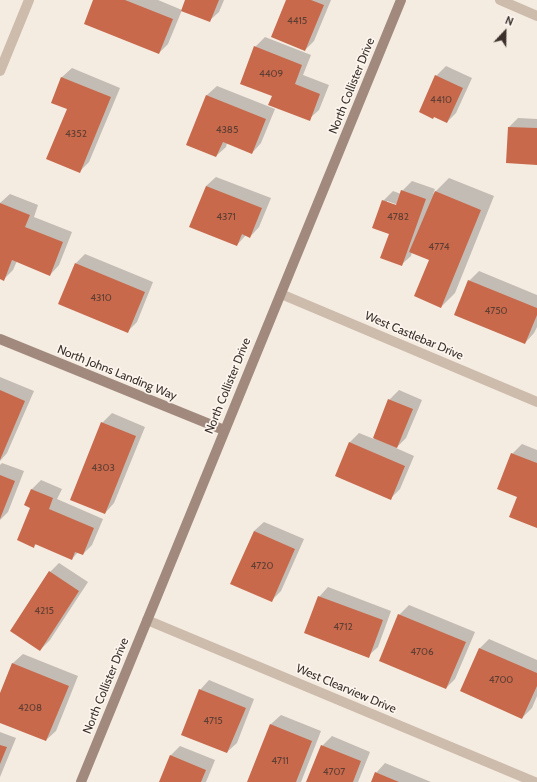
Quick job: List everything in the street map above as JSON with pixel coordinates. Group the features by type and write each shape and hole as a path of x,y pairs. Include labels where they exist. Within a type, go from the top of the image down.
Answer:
{"street":[{"path":"0,71 29,0"},
{"name":"North Collister Drive","path":"80,782 401,0"},
{"path":"500,0 537,16"},
{"name":"West Castlebar Drive","path":"281,294 537,402"},
{"name":"North Johns Landing Way","path":"0,339 224,430"},
{"name":"West Clearview Drive","path":"147,620 535,782"}],"building":[{"path":"93,0 125,0 173,19 159,54 84,24"},
{"path":"185,0 219,0 210,22 181,11"},
{"path":"286,0 311,0 324,5 305,51 271,37"},
{"path":"254,46 302,65 295,84 320,94 310,121 268,105 272,96 240,84"},
{"path":"435,75 463,88 447,123 434,117 433,119 419,112"},
{"path":"61,77 111,97 80,173 46,159 67,109 51,103"},
{"path":"206,95 266,119 252,154 223,142 216,157 186,145"},
{"path":"508,127 537,128 537,165 506,163"},
{"path":"206,186 262,208 250,238 242,234 237,246 189,227"},
{"path":"401,190 426,199 402,266 380,258 389,234 372,228 382,200 396,205"},
{"path":"435,191 481,210 441,308 414,296 429,260 409,252"},
{"path":"0,203 30,215 25,227 63,242 50,276 12,260 4,281 0,279"},
{"path":"75,263 145,292 128,333 58,304"},
{"path":"468,280 537,308 537,315 525,344 454,315"},
{"path":"0,390 25,401 0,460"},
{"path":"388,399 413,409 397,448 373,438"},
{"path":"101,422 136,436 105,514 70,500"},
{"path":"349,442 405,466 391,500 335,476"},
{"path":"511,453 537,463 537,528 509,517 517,497 497,489"},
{"path":"0,475 15,481 0,519"},
{"path":"31,489 53,498 49,509 94,528 83,555 75,552 72,560 35,544 34,548 17,540 30,508 24,505"},
{"path":"254,531 295,549 272,602 230,584"},
{"path":"49,571 79,591 40,651 10,631"},
{"path":"318,596 383,620 369,658 304,633"},
{"path":"398,614 466,642 446,689 379,661"},
{"path":"479,648 537,673 537,686 522,719 460,691"},
{"path":"12,663 69,686 46,741 0,723 0,693"},
{"path":"199,689 246,708 227,753 181,735"},
{"path":"270,724 312,741 296,782 247,782"},
{"path":"0,745 7,747 0,764"},
{"path":"321,745 361,761 353,782 306,782"},
{"path":"170,755 206,770 201,782 159,782"},
{"path":"375,772 399,782 371,782"}]}
